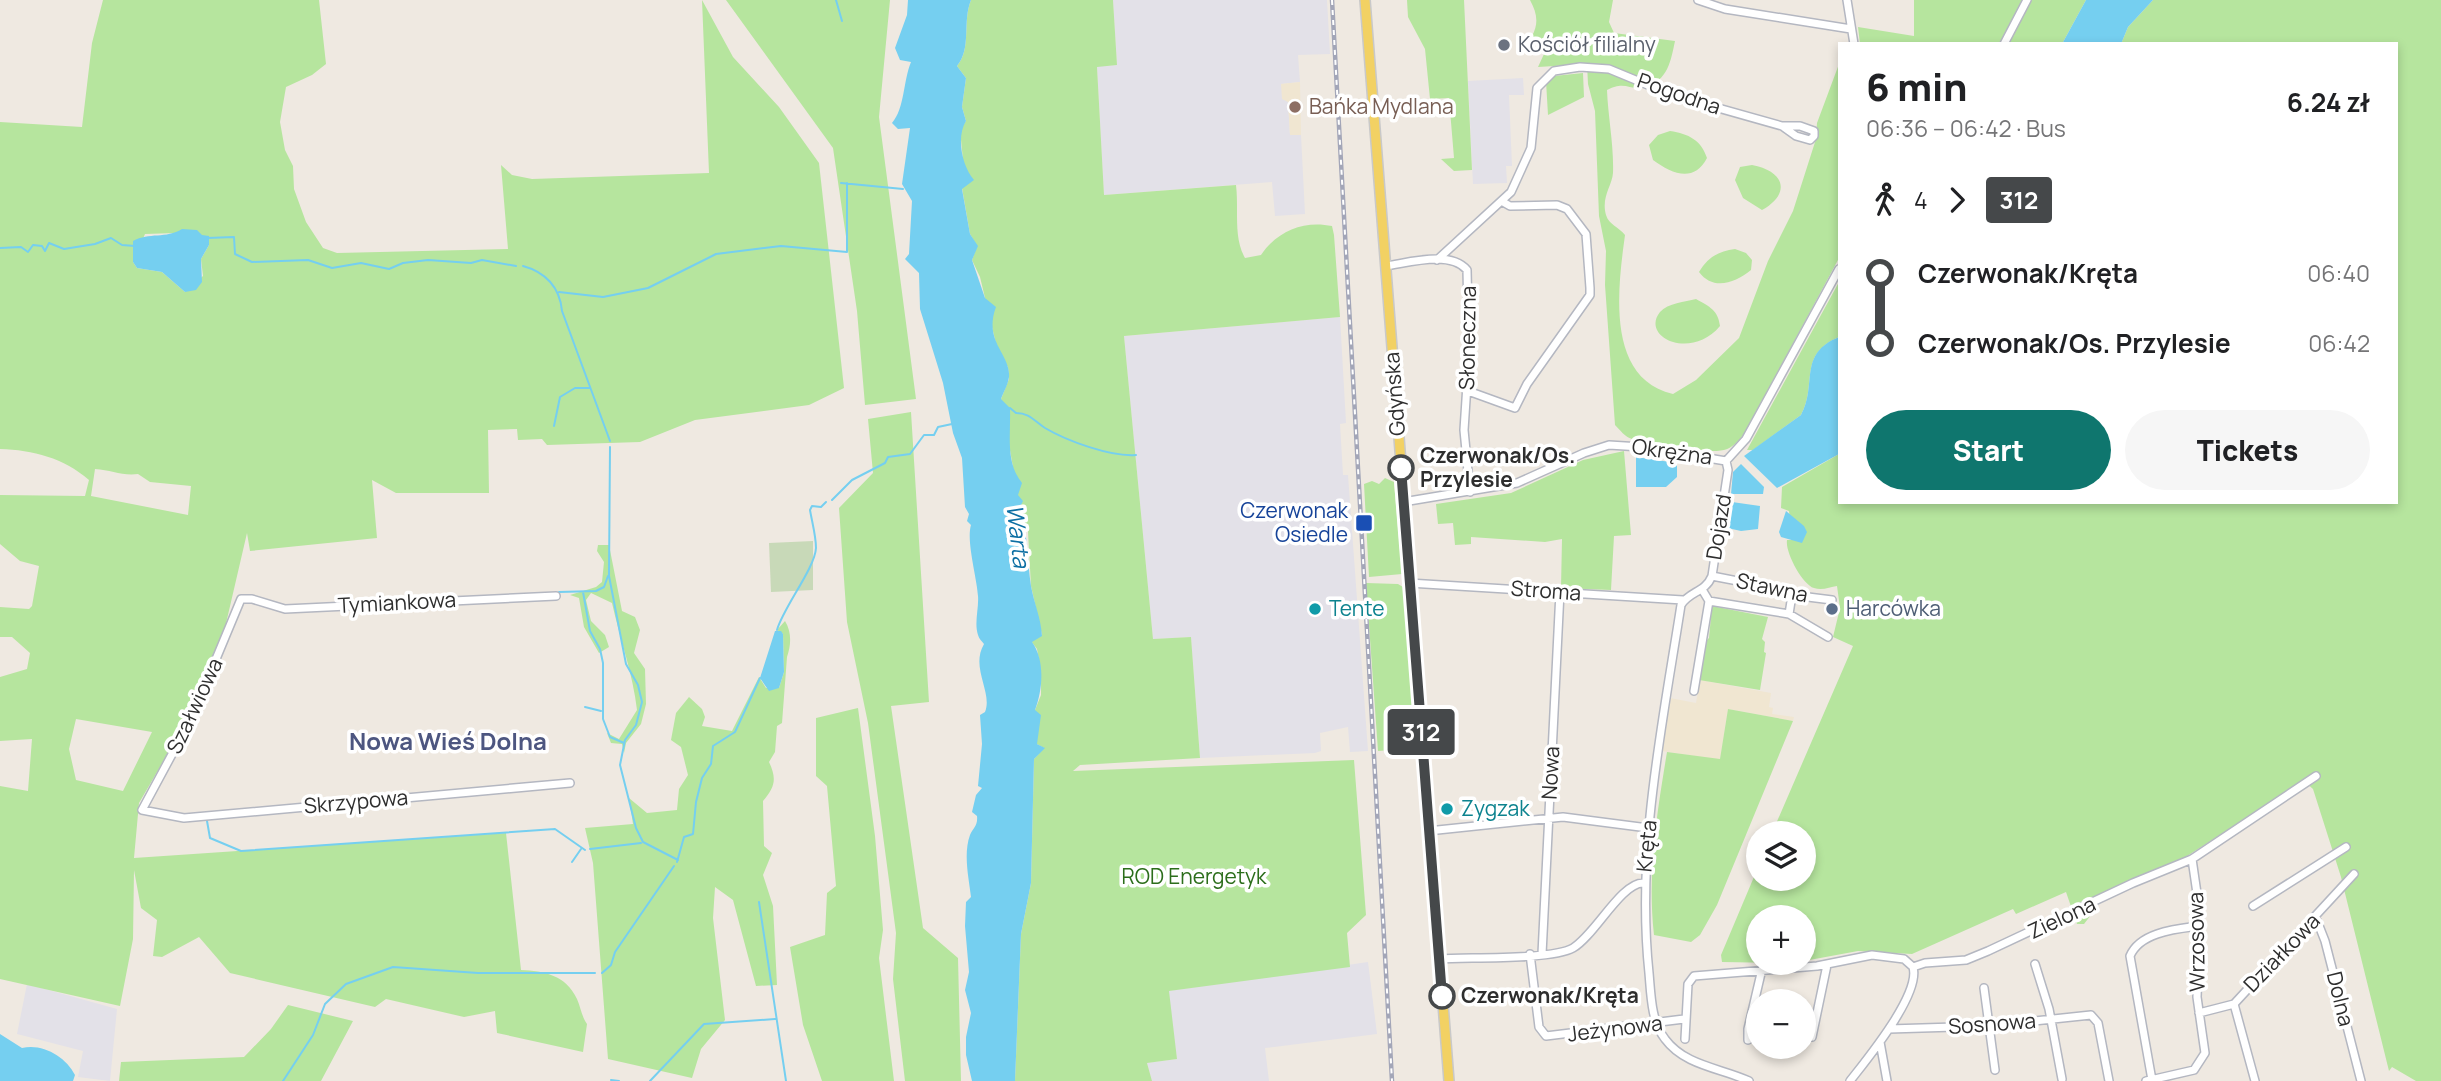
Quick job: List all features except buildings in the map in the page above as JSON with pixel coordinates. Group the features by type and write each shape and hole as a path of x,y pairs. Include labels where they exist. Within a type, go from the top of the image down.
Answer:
{"main road":[{"name":"Gdyńska","path":"1365,0 1449,1081"}],"street":[{"path":"1698,0 1725,9 1851,29"},
{"path":"1847,0 1854,42"},
{"path":"2005,42 2028,0"},
{"name":"Pogodna","path":"1437,260 1503,202 1527,161 1537,88 1554,71 1580,67 1609,69 1672,95 1782,126"},
{"path":"1468,391 1515,408 1527,384 1590,295 1586,234 1567,209 1557,205 1510,206 1503,202"},
{"name":"Słoneczna","path":"1386,266 1437,260 1464,265 1469,275 1468,391 1464,430 1470,492"},
{"name":"Okrężna","path":"1403,502 1526,481 1573,457 1609,445 1629,445 1726,461 1745,439 1838,271"},
{"name":"Dojazd","path":"1703,591 1712,576 1728,470 1726,461"},
{"name":"Stawna","path":"1712,576 1784,590 1792,595 1832,600"},
{"name":"Stroma","path":"1409,583 1683,600"},
{"path":"1683,600 1703,591 1709,601 1694,691"},
{"name":"Nowa","path":"1542,954 1560,592"},
{"path":"1789,614 1792,595"},
{"name":"Tymiankowa","path":"241,599 252,598 285,608 556,596"},
{"name":"Szałwiowa","path":"142,810 191,719 241,599"},
{"name":"Kręta","path":"1439,959 1559,954 1574,947 1598,925 1629,888 1643,883 1648,828 1683,600"},
{"path":"1709,601 1789,614 1828,637"},
{"name":"Zielona","path":"1913,967 1925,963 1954,962 1988,951 2133,883 2192,859 2316,776"},
{"name":"Skrzypowa","path":"142,810 184,818 570,783"},
{"path":"1429,831 1563,817 1648,828"},
{"path":"2253,906 2346,847"},
{"name":"Wrzosowa","path":"2149,1081 2194,1070 2199,1065 2206,1047 2195,973 2199,926 2192,859"},
{"name":"Działkowa","path":"2199,1013 2234,1004 2354,874"},
{"path":"1643,883 1647,950 1657,1023 1665,1039 1685,1057 1749,1081"},
{"name":"Dolna","path":"2316,918 2327,948 2361,1081"},
{"path":"2149,1081 2130,956 2135,946 2146,938 2199,926"},
{"name":"Jeżynowa","path":"1530,954 1539,1027 1546,1036 1684,1019"},
{"path":"1816,966 1864,956 1884,955 1904,959 1913,967 1913,983 1889,1029 1850,1081"},
{"path":"2035,964 2051,1019 2062,1079"},
{"path":"1816,1018 1827,965"},
{"path":"1685,1039 1688,984 1693,976 1746,970"},
{"path":"1984,988 1995,1070"},
{"path":"2234,1004 2255,1081"},
{"name":"Sosnowa","path":"1889,1029 1988,1026 2094,1017 2098,1023 2109,1081"},
{"path":"1880,1042 1887,1081"}],"shaded area":[{"path":"1113,0 1327,0 1330,54 1298,55 1300,82 1281,84 1288,102 1290,135 1301,135 1305,214 1275,216 1272,182 1104,195 1097,66 1117,65"},
{"path":"1523,78 1524,95 1509,95 1512,166 1506,166 1507,183 1473,184 1468,81"},
{"name":"Bańka Mydlana","path":"1300,82 1301,135 1290,135 1288,102 1282,99 1281,84"},
{"path":"1340,317 1346,423 1340,424 1343,475 1348,475 1368,751 1350,752 1348,727 1320,733 1321,751 1315,753 1200,758 1191,637 1153,639 1124,336"},
{"path":"1700,680 1771,693 1769,707 1773,708 1772,714 1794,717 1793,721 1728,709 1720,760 1662,751 1670,698 1696,703"},
{"path":"1368,962 1377,1034 1265,1048 1269,1081 1152,1081 1147,1063 1177,1059 1168,991"},
{"path":"27,984 117,1009 110,1081 78,1077 83,1051 17,1034"}],"green space":[{"path":"103,0 319,0 326,64 312,75 286,87 280,122 285,150 293,166 294,189 306,222 323,248 337,253 508,249 501,165 512,175 532,179 709,173 702,0 733,57 779,107 819,163 844,388 809,405 695,420 640,442 547,445 542,439 518,440 517,429 488,430 489,493 396,493 372,480 377,538 250,551 247,533 221,645 185,724 139,803 134,858 506,833 521,970 554,976 567,984 577,999 587,1024 583,1052 497,1033 495,1011 464,1017 386,999 375,1007 230,973 199,937 162,957 153,956 157,920 141,908 134,870 133,939 120,1006 0,979 0,786 28,791 32,739 0,741 0,677 27,669 30,653 12,637 0,637 0,607 29,609 32,606 39,566 20,561 0,544 0,495 85,496 89,480 59,461 24,451 0,449 0,122 82,127 92,43","holes":["176,233 209,245 201,259 203,276 185,292 162,272 137,268 133,262 145,234","95,469 138,474 150,482 191,486 188,515 91,496","76,719 152,732 123,791 76,780 69,749"]},
{"path":"726,0 890,0 879,117 916,399 865,405 857,311 833,148"},
{"name":"ROD Energetyk","path":"971,0 1113,0 1117,65 1097,67 1104,195 1236,185 1239,241 1245,258 1261,255 1283,234 1301,226 1332,226 1334,235 1340,317 1124,336 1153,639 1191,637 1200,758 1080,765 1073,771 1354,760 1366,915 1347,933 1350,967 1169,991 1177,1059 1147,1063 1152,1081 1015,1081 1021,934 1031,883 1034,759 1044,748 1037,744 1035,710 1041,695 1041,672 1037,649 1031,641 1042,635 1031,586 1028,532 1020,507 1001,399 1009,379 1008,367 998,352 980,277 972,260 977,246 970,234 962,188 964,170 960,130 966,121 962,107 966,78 957,66 962,59 966,43"},
{"path":"1407,0 1464,0 1472,170 1454,171 1441,159 1454,158 1449,98 1430,99 1425,49 1408,17"},
{"path":"1530,0 1613,0 1609,22 1614,33 1675,41 1667,69 1659,80 1645,87 1618,86 1607,90 1613,173 1605,203 1607,218 1625,235 1619,304 1626,350 1636,370 1651,385 1673,394 1696,380 1739,338 1768,261 1793,211 1816,139 1817,123 1838,67 1838,260 1745,433 1727,449 1691,450 1652,445 1629,438 1615,425 1605,285 1606,251 1599,216 1595,111 1588,84 1587,64 1538,67 1544,54 1543,46 1532,36 1536,27"},
{"path":"1914,0 2086,0 2063,42 1860,42 1858,27 1914,36"},
{"path":"2153,0 2441,0 2441,1081 2416,1081 2392,1067 2389,1071 2341,877 2313,789 2304,781 2184,858 2112,888 2095,899 2091,915 2084,924 2077,924 2066,892 2016,914 2013,909 1912,954 1858,951 1816,959 1816,905 1746,905 1746,962 1722,962 1721,955 1748,891 1816,891 1816,821 1777,821 1853,646 1833,637 1840,608 1837,586 1820,589 1809,585 1792,559 1787,545 1787,540 1792,540 1789,511 1781,508 1782,487 1838,455 1838,504 2398,504 2398,42 2122,42 2128,27"},
{"path":"1583,73 1584,97 1548,115 1546,81 1554,76"},
{"path":"1670,131 1698,142 1707,158 1696,171 1682,174 1653,160 1649,145 1658,135"},
{"path":"1752,165 1771,172 1780,183 1778,197 1762,210 1743,198 1735,180 1740,167"},
{"path":"1735,249 1746,253 1752,260 1751,270 1745,275 1717,283 1711,282 1699,272 1714,256"},
{"path":"1838,284 1838,338 1826,344 1813,361 1806,403 1801,415 1753,450 1747,450"},
{"path":"1696,299 1715,313 1720,326 1696,342 1683,344 1663,337 1657,330 1656,321 1660,312 1672,305"},
{"path":"911,412 929,702 891,706 923,928 958,958 961,1081 905,1081 893,979 896,933 868,723 847,622 839,508 873,473 868,419"},
{"path":"1624,451 1631,535 1614,536 1611,590 1561,588 1562,539 1545,542 1471,537 1471,544 1455,545 1453,523 1438,524 1436,504 1511,493 1583,460"},
{"path":"1385,478 1394,482 1402,574 1369,577 1364,484 1372,481 1379,484"},
{"path":"813,541 813,590 771,592 769,543"},
{"path":"598,545 609,545 622,611 635,617 640,630 634,653 645,669 646,704 641,724 626,743 624,753 622,744 611,743 607,733 619,739 637,710 612,603 591,593 586,600 591,621 605,635 609,647 599,653 584,627 579,598 570,595 596,587 602,582 604,562 597,551"},
{"path":"1366,583 1398,584 1403,587 1416,748 1378,751"},
{"path":"1712,606 1768,617 1762,639 1766,653 1760,690 1699,680 1705,642 1709,638"},
{"path":"785,621 790,639 782,723 777,726 775,752 769,762 774,783 763,801 764,846 772,853 763,875 773,906 777,985 756,986 733,900 715,887 713,918 725,1020 701,1049 692,1078 608,1059 593,863 585,828 633,824 629,798 647,813 677,810 679,789 688,775 681,747 671,740 676,713 689,697 702,709 705,717 702,726 732,731 759,677 766,688 779,688 784,672 783,634 777,630"},
{"path":"858,708 875,836 883,930 879,958 894,1081 822,1081 803,1025 790,947 825,935 827,893 836,886 827,786 816,776 816,718"},
{"path":"1728,709 1793,721 1752,821 1746,821 1746,835 1717,905 1700,935 1691,942 1654,935 1652,865 1667,752 1720,759"},
{"path":"288,1005 353,1021 321,1081 119,1081 121,1062 244,1057 271,1029"}],"water":[{"name":"Warta","path":"908,0 971,0 966,43 962,59 957,66 966,78 962,107 966,121 961,135 962,151 966,167 974,180 962,189 970,234 978,246 972,260 985,298 996,307 993,329 1008,369 1009,377 1001,399 1010,408 1011,457 1022,483 1018,495 1023,501 1020,507 1031,586 1042,636 1032,642 1041,666 1040,693 1035,710 1041,715 1037,744 1045,748 1034,759 1031,883 1021,934 1015,1081 972,1081 966,1055 966,1037 971,1013 965,990 969,972 966,902 971,897 967,850 970,835 977,822 977,816 972,812 976,795 982,788 978,786 982,744 980,715 985,712 987,704 979,662 984,644 977,630 978,596 971,550 971,525 967,521 969,514 965,507 962,458 920,309 919,273 905,259 909,254 912,201 902,184 910,128 898,129 892,123 902,102 911,62 900,60 895,48 907,15"},
{"path":"2086,0 2153,0 2128,27 2122,42 2063,42"},
{"path":"182,229 197,230 202,235 209,236 209,245 201,259 202,282 196,290 185,292 162,272 137,268 133,262 133,241"},
{"path":"1838,338 1838,455 1777,488 1744,456 1801,415 1806,403 1813,361 1826,344"},
{"path":"1636,457 1677,463 1677,477 1666,487 1636,487"},
{"path":"1741,464 1764,487 1763,494 1731,494 1733,472"},
{"path":"1732,502 1760,506 1758,529 1741,531 1723,527 1725,509"},
{"path":"1786,511 1804,526 1807,532 1802,543 1781,537 1779,532"},
{"path":"775,631 781,631 783,634 784,672 779,688 769,691 760,678"},
{"path":"0,1034 22,1048 38,1048 60,1057 75,1075 73,1081 0,1081"}],"waterway":[{"path":"836,0 842,21"},
{"path":"841,183 903,189"},
{"path":"559,292 603,297 648,288 716,254 781,246 847,252 847,183"},
{"path":"207,238 234,237 235,254 252,262 308,260 332,268 361,263 389,269 403,263 428,260 471,263 482,260 516,266"},
{"path":"0,248 21,247 28,252 33,245 42,246 45,251 49,243 64,249 95,244 111,238 122,245 135,246"},
{"path":"523,266 538,272 555,288 610,441"},
{"path":"554,426 560,397 575,388 589,388"},
{"path":"1010,408 1077,443 1102,451 1136,455"},
{"path":"832,500 852,480 885,463 888,457 910,454 924,435 934,435 938,427 952,424"},
{"path":"610,447 609,576 626,664 638,685 642,702 636,725 625,740 620,765 636,828 643,842 678,860"},
{"path":"777,630 814,556 816,543 810,510 812,506 821,507 826,502"},
{"path":"559,592 596,591 604,587 608,576"},
{"path":"583,592 590,631 600,649 603,663 603,719 610,737 624,743"},
{"path":"425,598 438,598"},
{"path":"677,862 684,837 693,834 696,802 702,778 711,764 713,746 735,732 760,678"},
{"path":"585,707 601,711"},
{"path":"207,821 210,838 241,851 555,829 585,850"},
{"path":"590,849 641,843"},
{"path":"572,862 581,849"},
{"path":"602,973 611,965 615,952 674,866"},
{"path":"759,902 786,1081"},
{"path":"283,1081 313,1035 325,1004 346,984 393,967 478,973 595,973"},
{"path":"650,1081 704,1024 775,1019"},
{"path":"611,1080 619,1081"}],"railway":[{"path":"1332,0 1392,1081"}],"bus line":[{"name":"312","path":"1401,468 1442,996"}],"place":[{"name":"Kościół filialny","path":"1504,45"},
{"name":"Bańka Mydlana","path":"1295,107"},
{"name":"Czerwonak/Os. Przylesie","path":"1401,468"},
{"name":"Czerwonak Osiedle","path":"1364,523"},
{"name":"Tente","path":"1315,609"},
{"name":"Harcówka","path":"1832,609"},
{"name":"Zygzak","path":"1447,809"},
{"name":"Czerwonak/Kręta","path":"1442,996"}],"district":[{"name":"Nowa Wieś Dolna","path":"448,742"}]}
